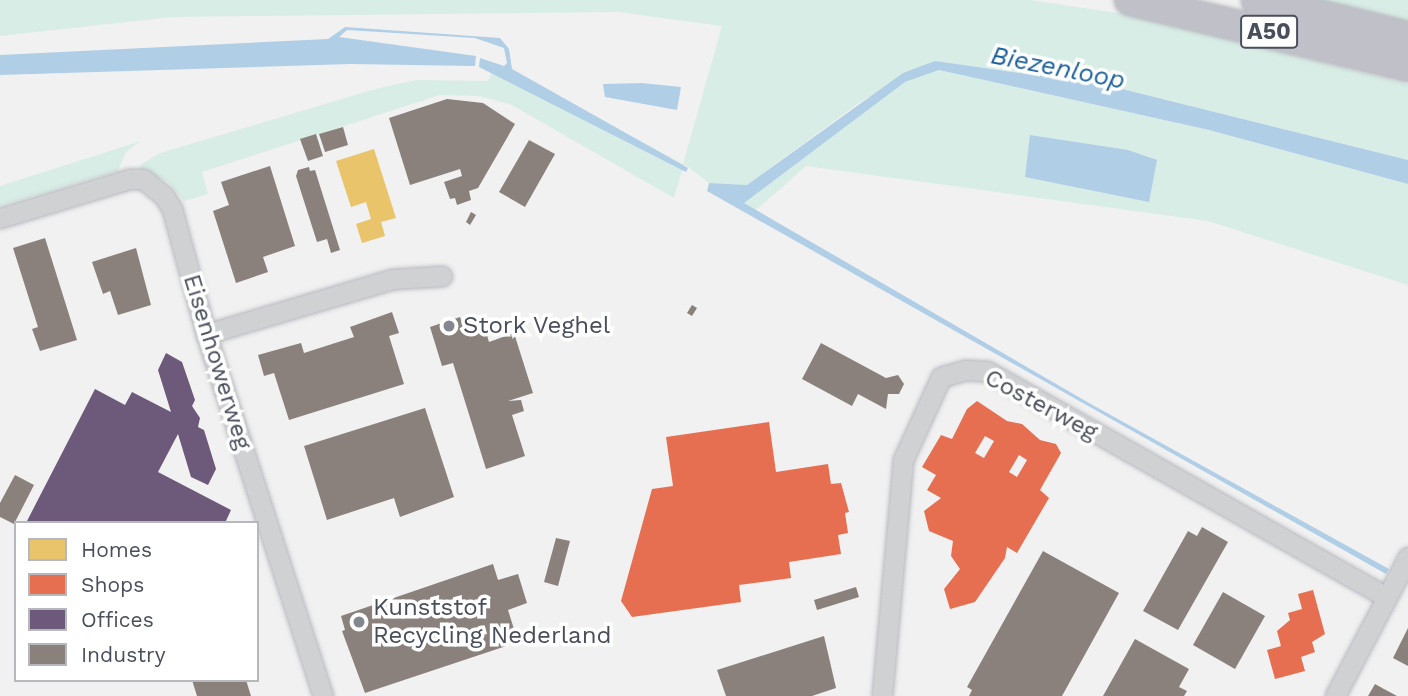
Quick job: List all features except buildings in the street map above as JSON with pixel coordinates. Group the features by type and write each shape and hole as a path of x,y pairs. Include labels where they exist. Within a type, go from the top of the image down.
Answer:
{"highway":[{"name":"A50","path":"1130,0 1408,66"},
{"name":"A50","path":"1257,0 1408,37"}],"street":[{"name":"Eisenhowerweg","path":"0,218 111,184 144,179 172,209 206,334 323,696"},
{"path":"206,334 393,279 442,276"},
{"name":"Costerweg","path":"882,696 904,460 941,377 965,370 987,371 1387,597"},
{"path":"1335,696 1408,556"}],"green space":[{"path":"0,0 1031,0 1143,17 1408,84 1408,160 1106,85 935,61 860,102 747,185 709,183 684,164 674,198 510,104 478,96 440,95 202,172 208,194 184,201 168,182 139,168 143,163 160,153 379,88 417,80 488,81 496,63 683,164 722,26 618,12 172,17 0,36"},
{"path":"1316,0 1408,0 1408,25"},
{"path":"939,70 1209,130 1408,184 1408,285 1208,221 806,166 756,210 743,203 905,82","holes":["1030,135 1074,142 1062,184 1051,179"]},
{"path":"141,141 126,152 118,171 0,206 0,186"}],"water":[{"path":"345,27 500,38 509,49 512,69 688,168 686,172 479,67 480,58 504,66 507,63 504,48 475,38 347,30 339,37 476,56 475,66 351,64 0,75 0,55 328,39"},
{"path":"935,61 1106,85 1408,160 1408,184 1209,130 939,70 905,82 744,203 1089,403 1389,569 1386,574 707,191 709,183 747,185 903,73"},
{"path":"642,83 681,87 677,110 605,97 603,84"},
{"path":"1030,135 1128,150 1157,160 1149,202 1025,177"}],"place":[{"name":"Stork Veghel","path":"449,326"},
{"name":"Kunststof Recycling Nederland","path":"359,622"}],"water label":[{"name":"Biezenloop","path":"1058,68"}]}
